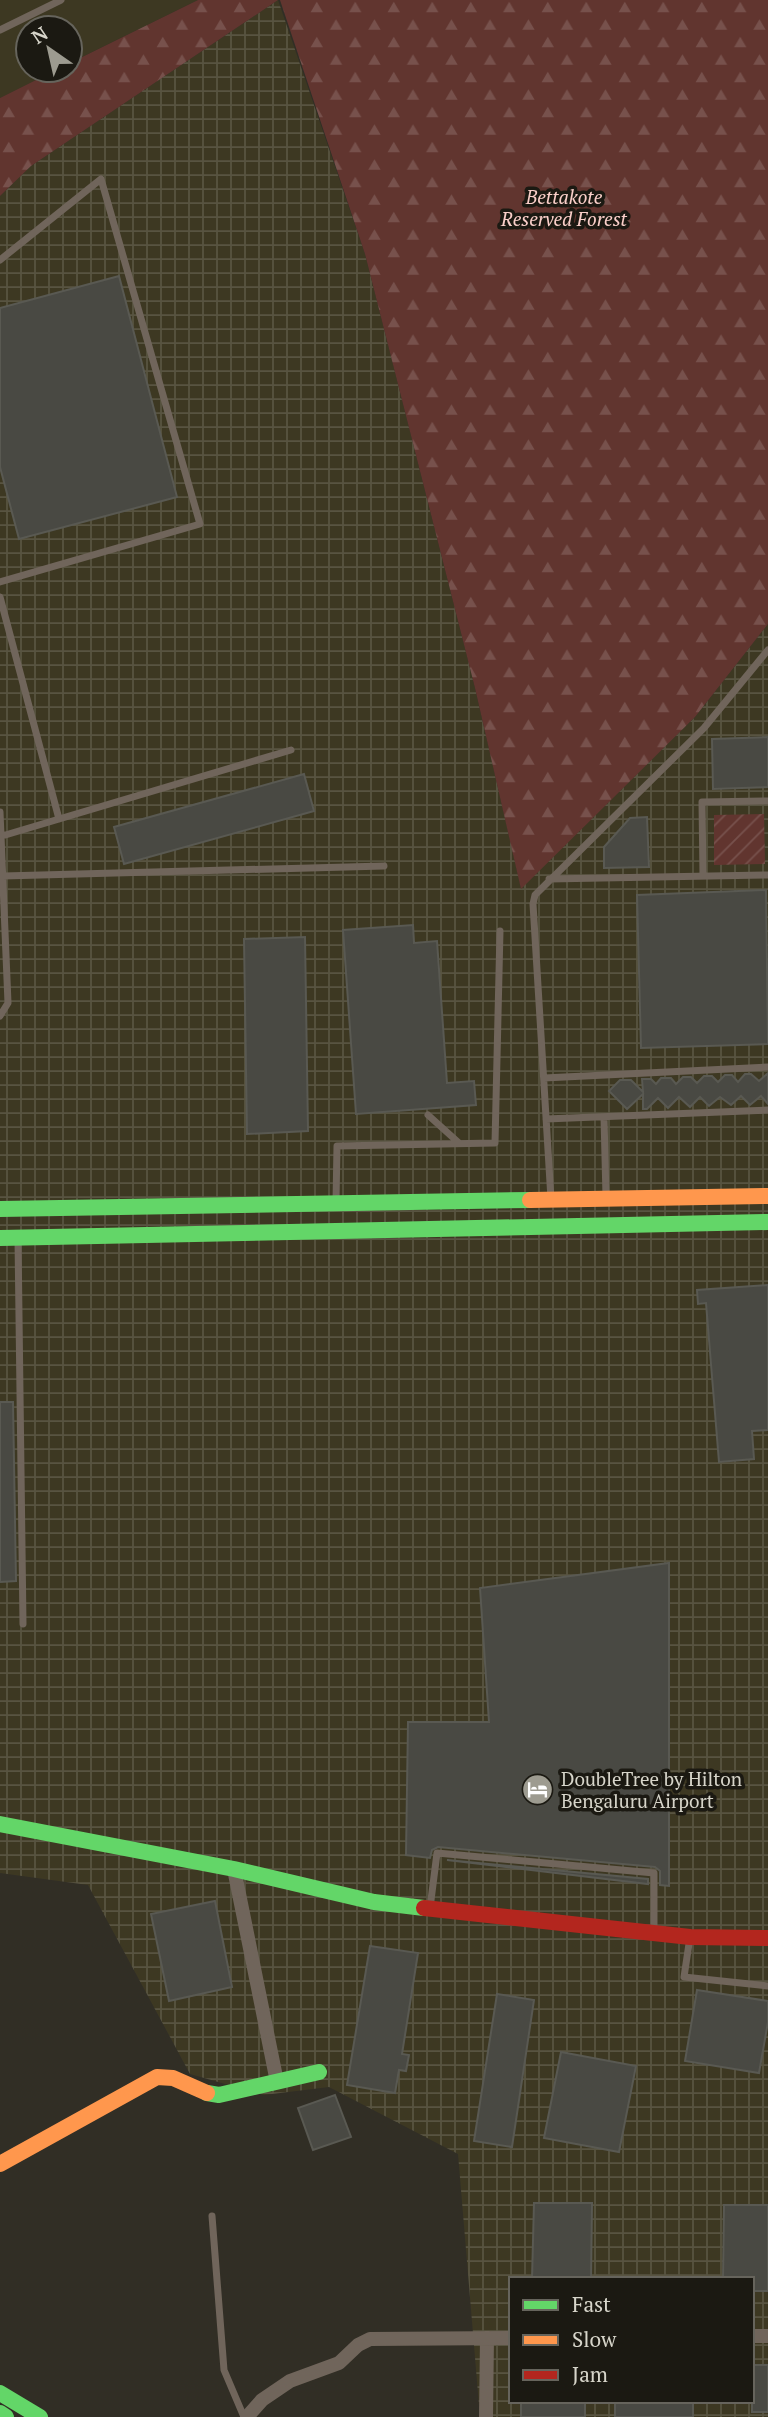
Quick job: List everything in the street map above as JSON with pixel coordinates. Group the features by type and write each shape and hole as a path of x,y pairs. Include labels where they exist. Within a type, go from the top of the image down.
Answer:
{"street":[{"path":"0,1209 768,1196"},
{"path":"0,1238 768,1222"},
{"path":"0,1824 234,1869 374,1902 690,1937 768,1938"},
{"path":"234,1869 277,2082"},
{"path":"0,2164 157,2077 174,2078 214,2095 318,2072"},
{"path":"486,2417 487,2338"},
{"path":"245,2417 262,2400 290,2381 339,2363 358,2345 370,2339 509,2338"},
{"path":"0,2393 40,2417"},
{"path":"0,2413 6,2417"}],"lane":[{"path":"0,30 61,0"},
{"path":"0,260 101,179 200,524 0,582"},
{"path":"0,597 59,819"},
{"path":"551,1200 533,904 535,895 704,728 768,650"},
{"path":"2,836 291,750"},
{"path":"703,876 702,802 768,801"},
{"path":"0,812 8,1003 0,1016"},
{"path":"3,876 384,866"},
{"path":"550,879 768,875"},
{"path":"336,1203 337,1146 495,1143 500,931"},
{"path":"544,1078 768,1066"},
{"path":"546,1119 768,1110"},
{"path":"428,1115 460,1143"},
{"path":"604,1117 606,1199"},
{"path":"18,1238 23,1624"},
{"path":"430,1908 437,1853 654,1873 654,1933"},
{"path":"690,1937 684,1977 768,1986"},
{"path":"212,2216 224,2370 245,2417"}],"shaded area":[{"path":"0,0 198,0 84,56 84,14 14,14 14,84 28,84 0,98"},
{"path":"278,0 365,254 475,688 521,888 695,717 768,624 768,2417 480,2417 458,2154 329,2087 264,2095 190,2074 88,1885 0,1873 0,196 31,166"}],"green space":[{"path":"198,0 278,0 31,166 0,196 0,98 28,84 84,84 84,56"},
{"name":"Bettakote Reserved Forest","path":"280,0 768,0 768,624 695,717 521,889 475,688 365,254"},
{"path":"764,814 765,864 714,865 714,815"}],"building":[{"path":"119,276 177,497 19,539 0,467 0,308"},
{"path":"768,737 768,787 713,789 712,739"},
{"path":"304,774 314,811 124,864 114,827"},
{"path":"647,817 649,867 604,868 604,847 630,818"},
{"path":"766,890 768,1044 641,1048 637,895"},
{"path":"413,925 414,943 437,941 447,1083 474,1081 476,1105 356,1114 343,930"},
{"path":"305,937 308,1131 247,1134 244,939"},
{"path":"768,1073 768,1104 761,1096 750,1105 741,1096 731,1105 720,1097 709,1106 700,1097 690,1107 679,1097 668,1108 658,1098 647,1109 643,1109 643,1094 627,1109 609,1091 620,1080 631,1080 643,1092 642,1079 651,1079 656,1084 661,1078 671,1078 676,1084 683,1077 691,1077 697,1083 704,1076 712,1076 718,1082 725,1075 732,1075 738,1082 745,1074 751,1074 759,1081"},
{"path":"768,1285 768,1430 752,1431 754,1459 719,1462 706,1303 698,1304 697,1290"},
{"path":"0,1402 13,1402 16,1581 0,1582"},
{"name":"DoubleTree by Hilton Bengaluru Airport","path":"669,1563 669,1886 660,1885 660,1871 655,1867 438,1847 432,1850 430,1858 406,1855 408,1722 489,1722 480,1588"},
{"path":"447,1860 648,1879 648,1884"},
{"path":"215,1901 232,1987 169,2001 151,1914"},
{"path":"370,1946 418,1953 402,2054 409,2055 406,2071 399,2070 395,2093 347,2085"},
{"path":"697,1990 768,2001 768,2022 759,2073 685,2061"},
{"path":"497,1994 534,2000 512,2147 474,2141"},
{"path":"561,2052 636,2066 619,2152 544,2138"},
{"path":"335,2095 351,2137 313,2150 298,2108"},
{"path":"534,2203 592,2203 591,2277 532,2277"},
{"path":"724,2205 768,2205 768,2291 754,2291 754,2277 723,2277"},
{"path":"754,2365 768,2365 768,2412 752,2412"},
{"path":"521,2403 585,2403 585,2417 521,2417"},
{"path":"615,2403 693,2403 693,2417 615,2417"}],"traffic: fast":[{"path":"0,1209 530,1200"},
{"path":"0,1238 768,1222"},
{"path":"0,1824 234,1869 374,1902 424,1908"},
{"path":"207,2093 219,2095 319,2072"},
{"path":"0,2393 40,2417"},
{"path":"0,2413 6,2417"}],"traffic: slow":[{"path":"530,1200 768,1196"},
{"path":"0,2164 157,2077 173,2078 207,2093"}],"traffic: jam":[{"path":"424,1908 690,1937 768,1938"}],"place":[{"name":"DoubleTree by Hilton Bengaluru Airport","path":"538,1789"}]}
